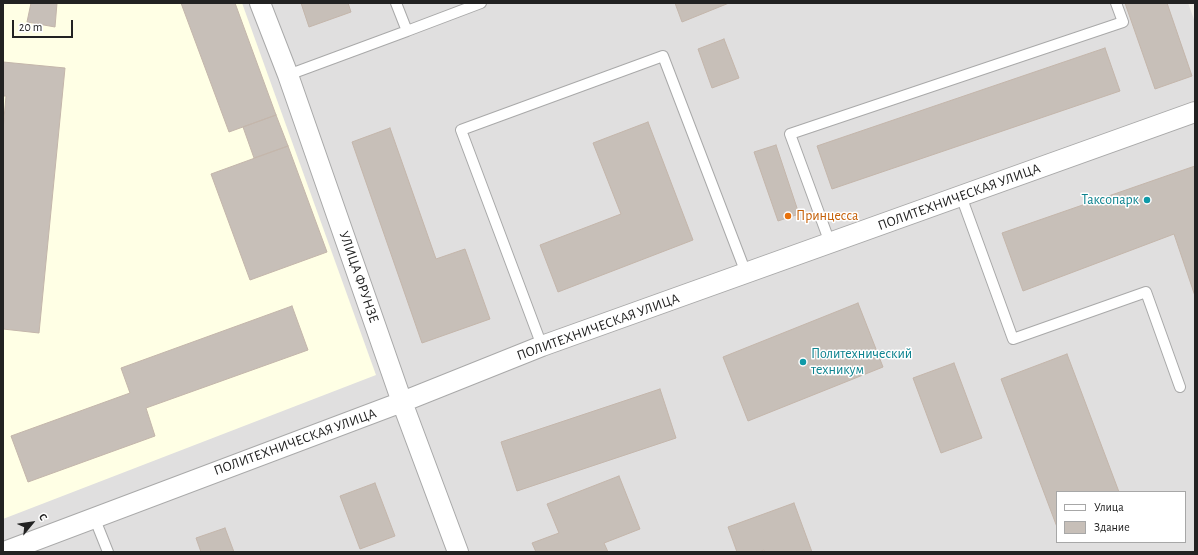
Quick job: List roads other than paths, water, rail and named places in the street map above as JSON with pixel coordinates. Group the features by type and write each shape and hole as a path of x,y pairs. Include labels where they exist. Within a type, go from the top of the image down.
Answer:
{"street":[{"name":"УЛИЦА ФРУНЗЕ","path":"260,3 288,75 402,402 458,552"},
{"name":"ПОЛИТЕХНИЧЕСКАЯ УЛИЦА","path":"4,552 402,402 542,346 1195,112"}],"lane":[{"path":"396,3 407,31"},
{"path":"288,75 481,3"},
{"path":"830,243 790,134 1123,22 1116,3"},
{"path":"542,346 461,130 663,56 746,273"},
{"path":"961,196 1013,339 1146,292 1180,387"},
{"path":"94,517 108,552"}],"place":[{"name":"Таксопарк","path":"1147,200"},
{"name":"Принцесса","path":"788,216"},
{"name":"Политехнический техникум","path":"803,362"}]}
